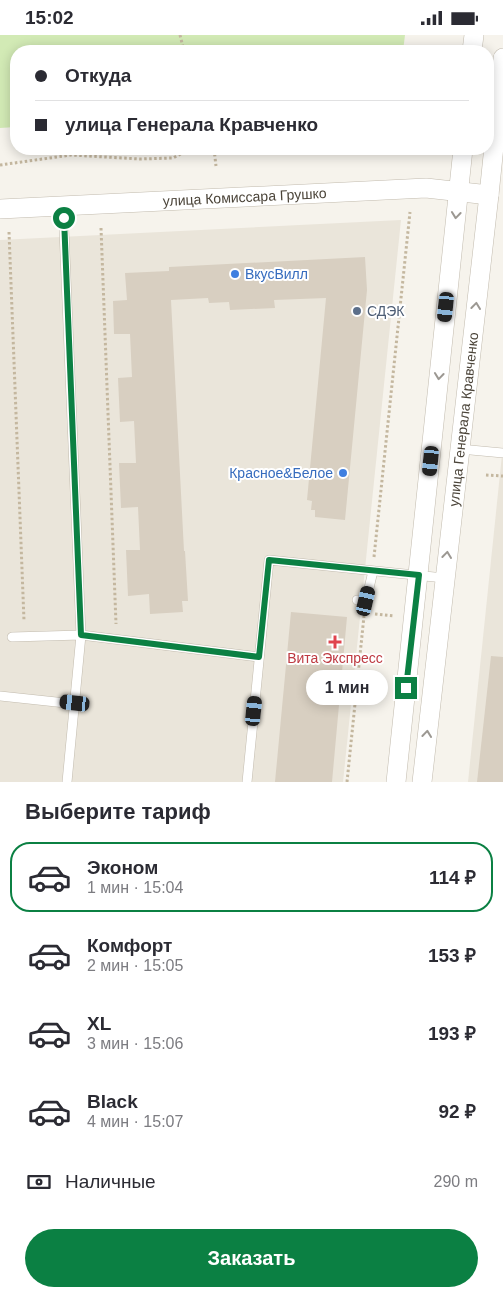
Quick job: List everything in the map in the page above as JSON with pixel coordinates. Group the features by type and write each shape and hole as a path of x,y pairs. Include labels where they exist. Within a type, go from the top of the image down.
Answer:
{"street":[{"name":"улица Генерала Кравченко","path":"494,140 503,57"},
{"name":"улица Генерала Кравченко","path":"396,782 462,155"},
{"name":"улица Генерала Кравченко","path":"422,782 492,155"},
{"name":"улица Комиссара Грушко","path":"0,209 426,188 488,195"}],"lane":[{"path":"63,206 81,635 67,782"},
{"path":"459,449 503,453"},
{"path":"247,782 269,560 444,578"},
{"path":"361,601 373,571"},
{"path":"12,637 24,635 81,635 259,657"},
{"path":"0,696 75,703"}],"path":[{"path":"0,165 71,155 140,159 172,158 178,155"},
{"path":"215,155 216,166"},
{"path":"373,571 410,212"},
{"path":"101,228 117,639"},
{"path":"9,232 24,635"},
{"path":"486,475 503,476"},
{"path":"347,782 365,612 361,601"},
{"path":"365,612 396,617"}],"shaded area":[{"path":"401,220 343,782 0,782 0,240"},
{"path":"503,445 503,782 468,782"}],"green space":[{"path":"0,35 405,35 404,45 10,45 10,127 0,128"}],"building":[{"path":"365,257 367,290 345,520 315,517 315,510 311,510 312,501 307,500 326,298 274,300 275,308 230,310 229,302 209,303 208,298 171,300 188,601 182,601 183,612 150,614 149,594 128,596 126,550 140,550 138,507 121,508 119,463 136,463 134,421 120,422 118,378 132,377 130,334 114,334 113,301 127,300 125,273 169,271 169,267"},
{"path":"291,612 347,617 332,782 275,782"},
{"path":"491,656 503,657 503,782 477,782"}],"place":[{"name":"ВкусВилл","path":"235,274"},
{"name":"СДЭК","path":"357,311"},
{"name":"Красное&Белое","path":"343,473"},
{"name":"Вита Экспресс","path":"335,642"}],"route":[{"path":"64,218 81,635 259,657 269,560 419,575 406,688"}]}
